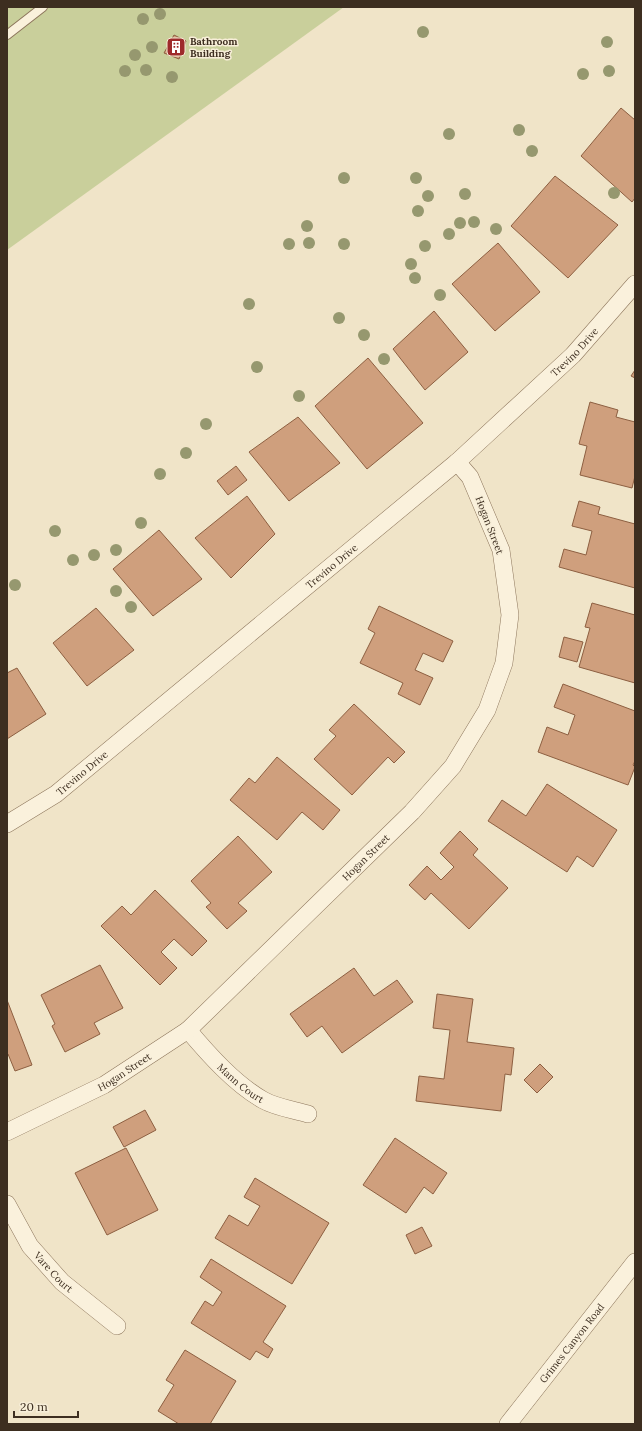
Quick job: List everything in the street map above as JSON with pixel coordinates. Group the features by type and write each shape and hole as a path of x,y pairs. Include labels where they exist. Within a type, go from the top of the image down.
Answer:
{"street":[{"name":"Trevino Drive","path":"7,824 56,794 457,462 573,355 635,284"},
{"name":"Hogan Street","path":"7,1132 104,1085 188,1030 412,812 453,766 487,710 504,662 510,615 501,550 470,477 457,462"},
{"name":"Mann Court","path":"188,1030 203,1048 243,1086 264,1101 308,1114"},
{"name":"Vare Court","path":"7,1204 30,1246 62,1282 117,1326"},
{"name":"Grimes Canyon Road","path":"508,1424 635,1262"}],"lane":[{"path":"7,35 43,7"}],"green space":[{"path":"7,7 344,7 7,250"}],"building":[{"name":"Bathroom Building","path":"174,35 186,41 179,59 164,53"},
{"path":"621,108 635,120 635,198 632,202 581,156"},
{"path":"555,176 618,225 568,278 511,226"},
{"path":"498,243 540,292 495,331 452,284"},
{"path":"434,311 468,352 425,390 393,349"},
{"path":"368,358 423,423 367,469 315,406"},
{"path":"635,370 635,378 631,376"},
{"path":"590,402 618,410 616,417 635,422 635,476 632,488 580,475 587,446 579,444"},
{"path":"298,417 340,463 289,501 249,452"},
{"path":"236,466 247,480 228,495 217,481"},
{"path":"247,496 275,534 231,578 195,538"},
{"path":"579,501 600,507 598,514 635,524 635,588 559,567 564,549 586,555 592,531 572,526"},
{"path":"159,530 202,579 153,616 113,569"},
{"path":"592,603 635,615 635,683 579,667 590,628 585,627"},
{"path":"379,606 453,641 443,662 423,653 415,670 433,678 420,705 398,694 403,683 360,663 375,633 368,629"},
{"path":"96,608 134,650 87,686 53,643"},
{"path":"564,637 583,642 577,662 559,657"},
{"path":"17,668 46,714 7,739 7,673"},
{"path":"563,684 635,711 635,761 633,765 635,767 628,785 538,752 547,727 568,735 575,715 554,707"},
{"path":"354,704 405,752 394,763 388,757 352,795 314,759 336,736 329,730"},
{"path":"277,757 340,810 323,830 302,812 277,840 230,800 249,778 255,783"},
{"path":"547,784 617,830 593,867 577,856 567,872 488,821 502,800 526,816"},
{"path":"460,831 478,849 473,855 508,888 469,929 431,893 425,900 409,885 427,866 441,880 454,867 440,853"},
{"path":"238,836 272,872 238,903 247,911 227,929 206,907 211,903 191,881"},
{"path":"155,890 207,941 192,956 174,939 161,952 177,968 160,985 101,926 122,906 131,915"},
{"path":"100,965 123,1008 94,1023 100,1034 65,1052 52,1026 55,1024 41,995"},
{"path":"354,968 374,996 397,980 413,1002 342,1053 322,1026 307,1037 290,1014"},
{"path":"437,994 473,999 467,1042 514,1048 511,1075 505,1074 501,1111 416,1101 419,1076 444,1079 450,1030 433,1028"},
{"path":"7,1000 32,1065 15,1071 8,1054 7,1055"},
{"path":"540,1064 553,1077 537,1093 524,1080"},
{"path":"145,1110 156,1130 124,1147 113,1127"},
{"path":"395,1138 447,1173 433,1194 424,1187 406,1213 363,1185"},
{"path":"126,1148 158,1210 107,1235 75,1173"},
{"path":"255,1178 329,1223 292,1284 215,1238 229,1215 248,1226 260,1206 244,1197"},
{"path":"422,1227 432,1246 415,1254 406,1235"},
{"path":"211,1259 286,1306 263,1342 273,1349 268,1358 256,1351 250,1360 191,1323 205,1301 213,1306 222,1292 200,1277"},
{"path":"185,1350 236,1381 210,1424 179,1424 158,1411 174,1385 166,1380"}],"place":[{"name":"Bathroom Building","path":"176,47"}]}
